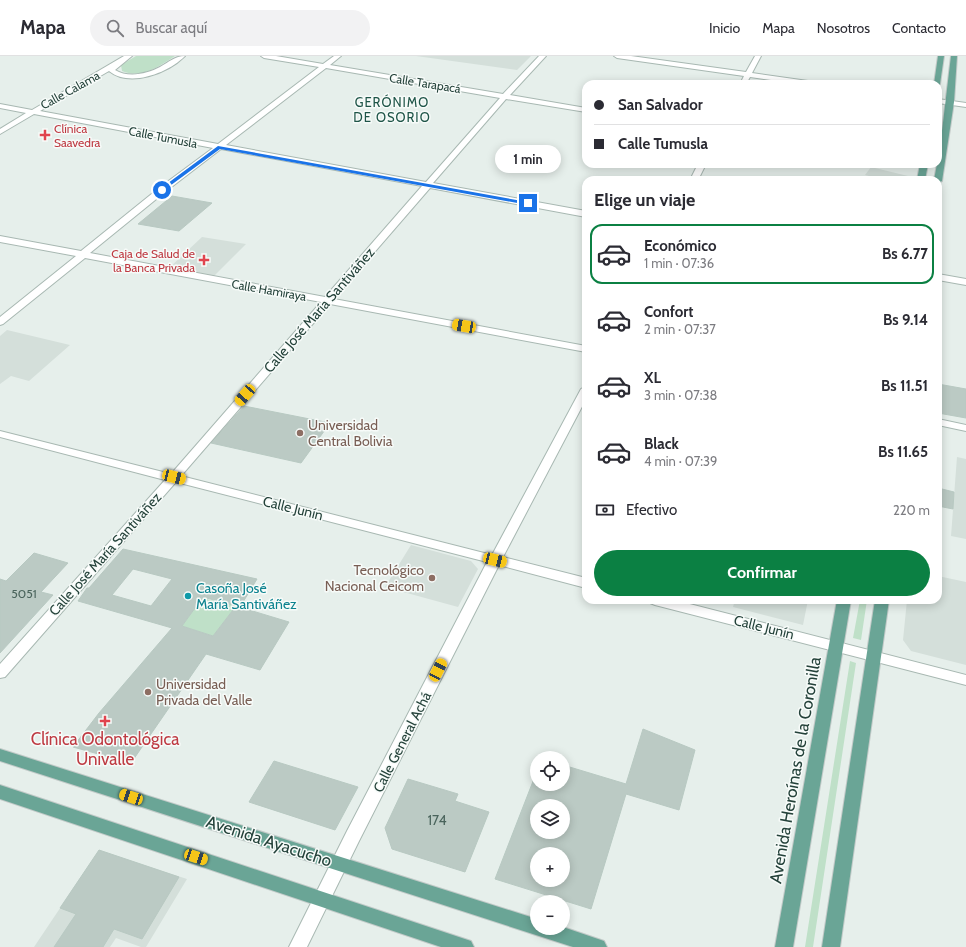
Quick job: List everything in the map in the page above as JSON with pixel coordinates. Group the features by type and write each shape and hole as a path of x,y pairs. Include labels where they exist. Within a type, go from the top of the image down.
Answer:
{"main road":[{"path":"938,80 941,56"},
{"path":"942,155 950,102 954,56"},
{"name":"Avenida Heroínas de la Coronilla","path":"784,947 843,604"},
{"path":"831,947 881,604"},
{"name":"Avenida Ayacucho","path":"0,755 530,925"},
{"path":"0,792 465,947"},
{"name":"Avenida Ayacucho","path":"560,935 598,947"}],"street":[{"name":"Calle Calama","path":"0,132 129,56"},
{"path":"113,66 111,70 121,75 150,75 182,56"},
{"name":"Calle Tarapacá","path":"264,56 582,109"},
{"path":"0,322 162,190 338,56"},
{"name":"Calle José María Santiváñez","path":"0,673 174,477 505,96 543,56"},
{"path":"617,56 785,80"},
{"path":"745,80 758,56"},
{"path":"942,101 966,104"},
{"name":"Calle Tumusla","path":"0,106 582,213"},
{"name":"Calle Hamiraya","path":"0,239 582,348"},
{"path":"942,278 966,282"},
{"name":"Calle General Achá","path":"298,947 495,560 582,397"},
{"path":"942,423 966,428"},
{"name":"Calle Junín","path":"0,434 582,581"},
{"name":"Calle Junín","path":"671,604 966,680"}],"shaded area":[{"path":"416,56 531,56 517,70"},
{"path":"870,168 875,168 908,176 869,176 865,175"},
{"name":"Caja de Salud de la Banca Privada","path":"202,237 246,244 213,277 168,269"},
{"path":"7,330 70,345 29,381 11,376 0,384 0,336"},
{"path":"957,457 966,459 966,539 951,536"},
{"name":"Tecnológico Nacional Ceicom","path":"411,545 471,561 478,569 458,607 385,587"},
{"path":"942,577 966,582 966,665 911,651 903,640 907,604 942,604"},
{"path":"734,604 807,604 803,625 733,607"},
{"path":"99,850 187,879 146,947 141,947 116,938 110,947 34,947"}],"green space":[{"path":"136,56 175,56 156,68 143,73 136,74 122,71 121,65"},
{"path":"202,598 236,606 213,636 182,626"},
{"path":"859,604 866,604 861,640 853,638"},
{"path":"850,661 856,663 813,947 805,947"}],"building":[{"path":"172,196 212,203 179,231 138,224"},
{"path":"942,385 966,389 966,418 942,414"},
{"name":"Universidad Central Bolivia","path":"244,406 330,423 301,463 211,443"},
{"path":"942,489 954,492 953,509 942,507"},
{"name":"Universidad Privada del Valle","path":"123,549 257,579 240,607 236,606 289,622 260,670 206,654 131,763 73,747 99,713 172,628 78,601 87,588 89,588","holes":["133,569 172,579 151,606 112,595","203,597 236,606 213,636 182,626"]},
{"path":"34,553 68,563 41,592 53,595 0,653 0,579 6,581"},
{"path":"643,729 695,750 679,810 626,794 591,909 570,902 570,895 546,895 495,879 530,789 530,791 570,791 570,767 626,784"},
{"path":"274,761 358,787 335,830 249,802"},
{"path":"408,779 458,794 455,801 489,812 465,872 392,849 385,828"},
{"path":"99,850 179,877 142,939 114,929 103,947 54,947 76,914 60,908"}],"place":[{"name":"Clínica Saavedra","path":"45,135"},
{"name":"Caja de Salud de la Banca Privada","path":"204,260"},
{"name":"Universidad Central Bolivia","path":"300,433"},
{"name":"Tecnológico Nacional Ceicom","path":"432,578"},
{"name":"Casoña José María Santiváñez","path":"188,596"},
{"name":"Universidad Privada del Valle","path":"148,692"},
{"name":"Clínica Odontológica Univalle","path":"105,721"}],"district":[{"name":"GERÓNIMO DE OSORIO","path":"392,110"}],"route":[{"path":"162,190 219,147 528,203"}]}
